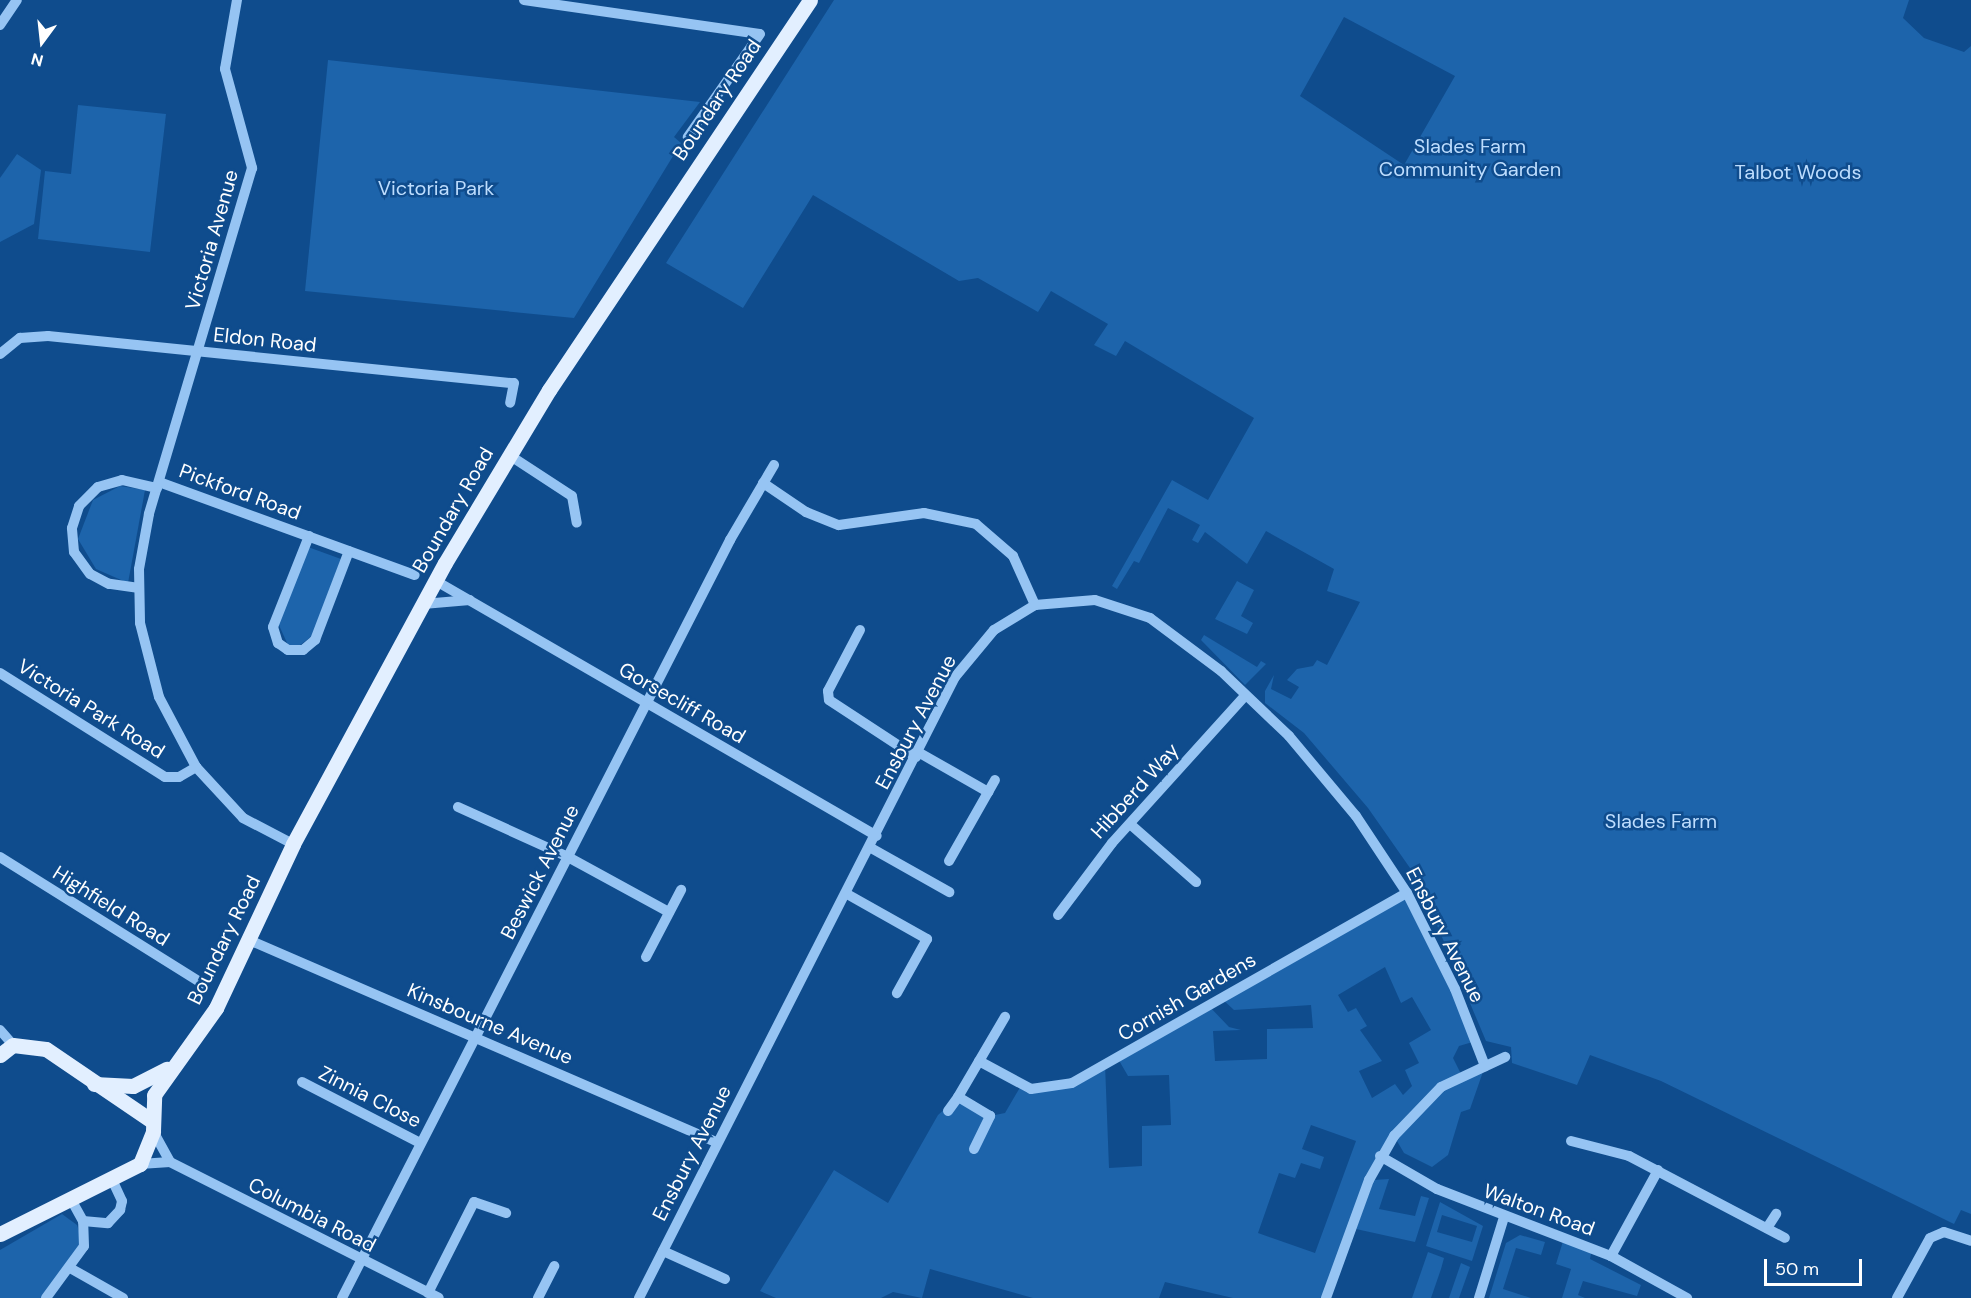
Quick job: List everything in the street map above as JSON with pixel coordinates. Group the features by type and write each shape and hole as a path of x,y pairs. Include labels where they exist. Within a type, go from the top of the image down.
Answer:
{"main road":[{"name":"Boundary Road","path":"140,1164 152,1126 154,1095 216,1008 292,844 436,581 509,455 810,0"},
{"path":"0,1054 13,1045 46,1049 152,1126"},
{"name":"Boundary Road","path":"94,1084 133,1086 174,1065"},
{"path":"0,1234 112,1182 140,1164"}],"street":[{"path":"0,25 17,0"},
{"name":"Victoria Avenue","path":"237,0 225,69 252,168 143,540 139,588 151,675 196,767 243,818 292,844"},
{"path":"524,0 760,34 688,137"},
{"name":"Eldon Road","path":"0,354 14,342 33,335 514,383 510,403"},
{"path":"509,455 572,496 577,523"},
{"name":"Beswick Avenue","path":"342,1298 363,1261 420,1143 742,518 774,465"},
{"path":"139,588 109,584 90,574 74,552 72,528 79,506 98,488 122,480 158,485"},
{"path":"763,483 806,512 839,525 897,517 959,518 993,534 1023,574 1035,605"},
{"name":"Pickford Road","path":"158,485 415,575"},
{"name":"Pickford Road","path":"309,536 273,627 278,643 288,650 303,650 315,640 349,551"},
{"name":"Gorsecliff Road","path":"436,581 877,836"},
{"name":"Ensbury Avenue","path":"639,1298 716,1142 969,657 994,630 1035,605 1082,599 1131,608 1184,641 1288,736 1356,816 1407,893 1455,990 1485,1066"},
{"path":"423,604 470,600"},
{"path":"860,630 828,691 829,700 917,755 988,792"},
{"name":"Victoria Park Road","path":"0,673 165,777 179,777 196,767"},
{"name":"Hibberd Way","path":"1058,915 1130,824 1245,696"},
{"path":"949,861 994,780"},
{"path":"458,807 568,857 669,912"},
{"path":"1130,824 1196,882"},
{"path":"871,848 949,892"},
{"name":"Highfield Road","path":"0,857 203,984"},
{"path":"646,957 681,890"},
{"name":"Cornish Gardens","path":"980,1061 1032,1089 1072,1083 1407,893"},
{"path":"847,894 927,939 897,993"},
{"name":"Kinsbourne Avenue","path":"249,940 716,1142"},
{"path":"948,1111 1005,1017"},
{"path":"0,1030 13,1045"},
{"path":"1326,1298 1380,1156 1441,1087 1505,1057"},
{"name":"Zinnia Close","path":"303,1082 420,1143"},
{"path":"958,1097 990,1116 974,1149"},
{"path":"140,1164 170,1162 152,1126"},
{"path":"1570,1141 1658,1170 1785,1238"},
{"name":"Walton Road","path":"1380,1156 1437,1189 1504,1217 1611,1256 1687,1298"},
{"name":"Columbia Road","path":"170,1162 439,1298"},
{"path":"1611,1256 1658,1170"},
{"path":"83,1221 108,1223 120,1210 122,1201 112,1182"},
{"path":"46,1298 84,1246 83,1221 72,1199"},
{"path":"428,1293 474,1202 506,1213"},
{"path":"1767,1228 1776,1214"},
{"path":"1479,1298 1504,1217"},
{"path":"1897,1298 1924,1248 1944,1232 1971,1241"},
{"path":"663,1251 725,1279"},
{"path":"538,1298 554,1266"},
{"path":"70,1268 123,1298"}],"green space":[{"path":"834,0 1909,0 1903,18 1924,38 1964,52 1971,46 1971,1214 1961,1210 1954,1224 1661,1081 1590,1055 1577,1085 1512,1063 1511,1047 1486,1041 1417,878 1368,808 1304,733 1265,703 1265,691 1274,675 1271,689 1291,699 1299,687 1287,680 1297,669 1313,666 1317,660 1327,665 1360,602 1327,591 1334,569 1266,531 1247,564 1205,532 1198,543 1192,540 1200,525 1168,508 1139,563 1134,561 1117,589 1112,586 1172,480 1208,500 1254,418 1125,341 1116,356 1094,345 1108,324 1051,291 1038,312 978,278 959,281 813,195 743,308 666,263","holes":["1344,17 1455,76 1404,165 1300,96"]},
{"name":"Victoria Park","path":"328,60 700,102 674,137 681,143 574,318 305,291"},
{"path":"78,105 166,114 150,252 38,239 45,171 71,174"},
{"path":"17,154 41,170 34,224 0,242 0,178"},
{"path":"120,486 145,490 128,583 96,569 78,539 93,500"},
{"path":"308,547 341,559 312,636 300,645 288,645 278,623"},
{"path":"1237,581 1254,590 1241,616 1253,623 1247,634 1215,619"},
{"path":"1204,635 1257,667 1261,661 1266,664 1245,685 1201,640"},
{"path":"1407,893 1476,1041 1459,1046 1453,1058 1462,1076 1485,1066 1470,1109 1461,1112 1448,1155 1432,1167 1404,1153 1394,1136 1380,1156 1326,1298 1233,1298 1165,1282 1159,1298 1033,1298 930,1269 922,1298 893,1292 881,1298 776,1298 760,1291 834,1170 888,1203 938,1115 958,1097 990,1116 1005,1113 1022,1084 1050,1090 1105,1064 1109,1168 1142,1166 1142,1126 1171,1125 1169,1075 1128,1076 1117,1057 1208,1005 1229,1027 1241,1030 1213,1031 1215,1061 1267,1059 1267,1029 1313,1028 1311,1005 1234,1010 1221,998","holes":["1385,967 1401,1003 1412,997 1431,1030 1409,1043 1419,1063 1405,1070 1412,1086 1403,1095 1395,1084 1372,1098 1359,1071 1382,1061 1360,1030 1367,1026 1356,1008 1348,1012 1338,995","1311,1125 1356,1141 1315,1253 1258,1233 1279,1173 1295,1178 1301,1163 1320,1169 1324,1157 1302,1149"]},
{"path":"1389,1179 1379,1209 1415,1216 1421,1196 1429,1198 1415,1242 1356,1229 1374,1180"},
{"path":"1440,1202 1483,1226 1472,1261 1426,1246","holes":["1442,1215 1477,1226 1472,1242 1437,1232"]},
{"path":"62,1214 77,1225 84,1246 46,1298 0,1298 0,1250"},
{"path":"1520,1235 1545,1242 1541,1255 1516,1248 1503,1289 1531,1298 1489,1298 1506,1243"},
{"path":"1564,1238 1592,1248 1590,1259 1641,1285 1637,1296 1583,1281 1578,1295 1585,1298 1562,1298 1571,1269 1556,1264"},
{"path":"1428,1252 1444,1258 1431,1298 1412,1298"},
{"path":"1461,1263 1470,1267 1459,1298 1449,1298"}],"park label":[{"name":"Slades Farm Community Garden","path":"1470,158"},
{"name":"Talbot Woods","path":"1798,172"},
{"name":"Slades Farm","path":"1661,821"}]}
